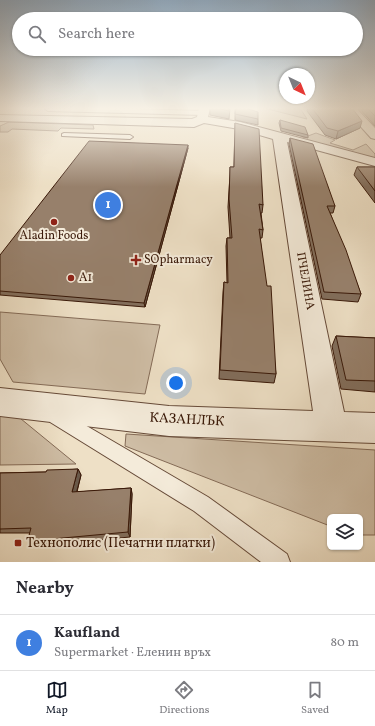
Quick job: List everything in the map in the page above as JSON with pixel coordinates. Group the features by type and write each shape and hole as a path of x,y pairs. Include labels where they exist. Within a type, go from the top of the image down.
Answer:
{"street":[{"path":"272,134 375,162"},
{"name":"ПЧЕЛИНА","path":"279,136 331,426"},
{"name":"КАЗАНЛЪК","path":"0,402 169,421 375,428"}],"lane":[{"path":"64,135 130,137"},
{"path":"39,406 201,504 279,562"}],"shaded area":[{"path":"313,134 319,134 335,140 330,143 353,150 366,144 375,154 375,160 300,139"},
{"path":"0,312 160,325 145,394 13,382 0,359"},
{"path":"0,414 15,414 76,464 0,465"},
{"path":"126,434 375,450 375,535 363,535 363,514 327,514 327,525 125,446"}],"building":[{"path":"235,134 259,134 263,205 259,204 263,230 259,229 267,286 271,286 276,374 220,370 224,282 228,283 227,238 232,238 229,199 230,167 234,167"},
{"path":"290,138 313,144 335,206 327,206 346,250 361,294 324,292"},
{"path":"89,141 188,145 144,303 0,291 0,255"},
{"path":"357,167 375,167 375,191"},
{"path":"336,336 375,338 375,381 346,380"},
{"path":"78,469 72,492 131,488 128,532 52,539 28,539 31,528 0,529 0,473 46,472 47,470"}],"place":[{"name":"Kaufland","path":"108,205"},
{"name":"Aladin Foods","path":"54,222"},
{"name":"SOpharmacy","path":"136,260"},
{"name":"A1","path":"71,278"},
{"name":"Технополис (Печатни платки)","path":"18,543"}]}
